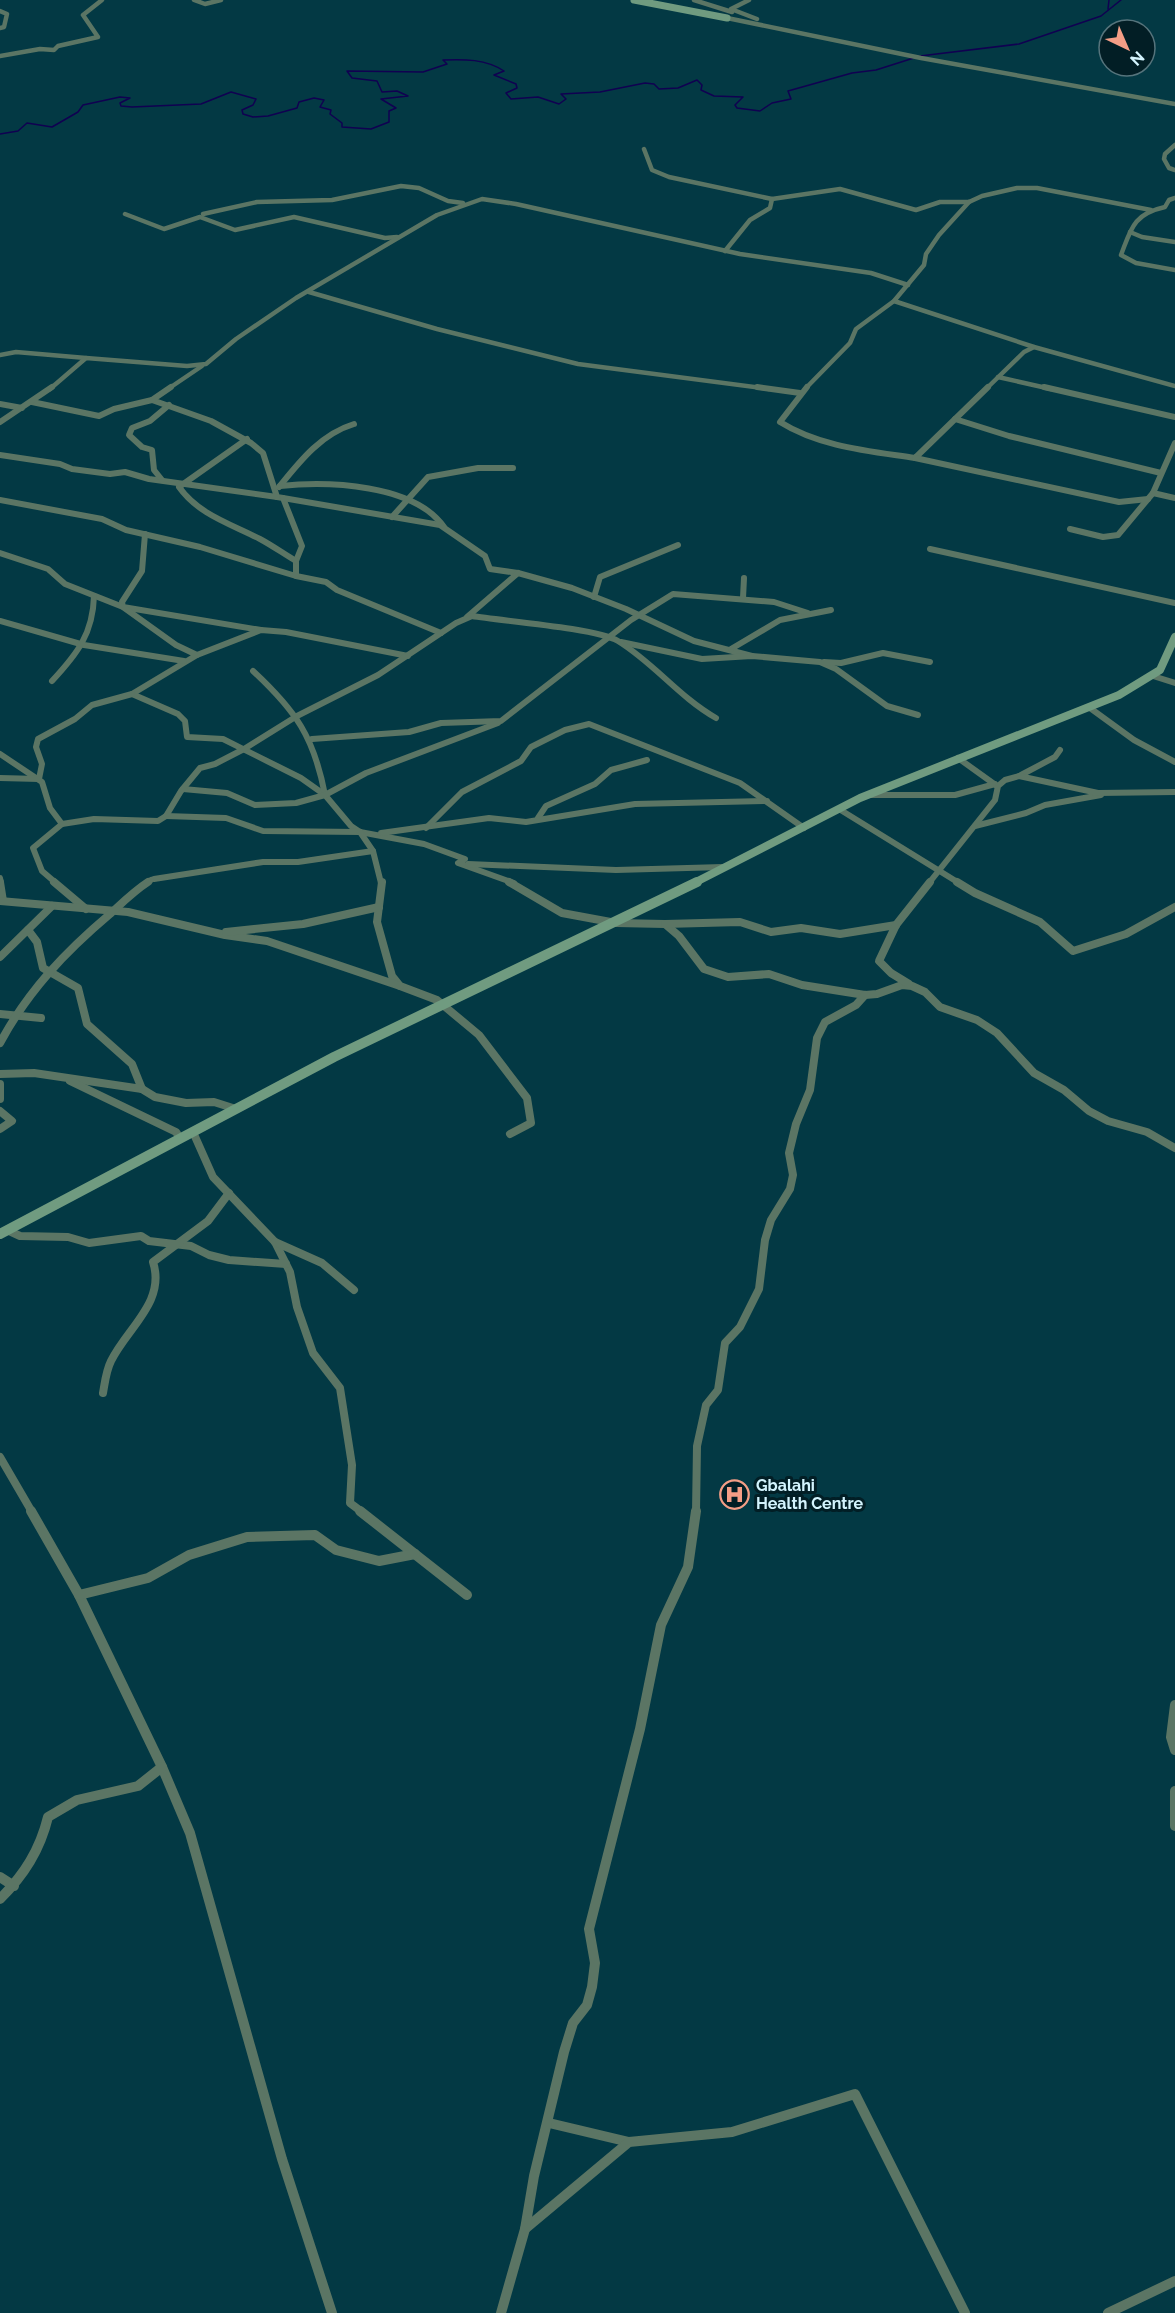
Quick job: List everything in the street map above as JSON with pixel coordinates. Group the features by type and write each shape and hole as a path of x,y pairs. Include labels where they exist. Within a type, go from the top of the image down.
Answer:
{"street":[{"path":"0,56 40,49 54,50 58,46 98,37 97,32 83,15 102,0"},
{"path":"194,0 205,4 221,0"},
{"path":"634,0 921,58 1175,104"},
{"path":"694,0 770,22"},
{"path":"732,12 731,9 749,0"},
{"path":"0,11 6,14 4,27 0,28"},
{"path":"1175,146 1164,159 1169,168 1175,170"},
{"path":"644,149 652,170 669,177 772,199 840,189 916,210 940,202 969,202"},
{"path":"203,214 257,202 284,199 332,200 401,186 419,188 448,201 467,203"},
{"path":"1148,499 1119,502 915,458 870,451 791,430 780,422 800,393 829,368 849,343 856,329 873,314 894,301 908,285 924,265 926,254 939,235 969,202 982,196 1017,188 1037,188 1099,198 1151,210 1165,207 1169,200 1175,198"},
{"path":"32,402 99,416 114,409 152,400 206,364 261,322 398,237 437,215 482,199 725,251 864,272 908,285"},
{"path":"725,251 750,220 770,208 772,199"},
{"path":"1151,210 1129,228 1130,232 1122,250 1125,258 1136,263 1175,270"},
{"path":"126,214 164,229 200,217 235,230 294,217 384,238 398,237"},
{"path":"1130,232 1142,237 1175,242"},
{"path":"309,292 437,329 578,363 800,393"},
{"path":"894,301 1034,347 1175,386"},
{"path":"915,458 1024,352 1034,347"},
{"path":"0,355 41,353 187,366 206,364"},
{"path":"0,422 32,402 86,358"},
{"path":"998,377 1175,417"},
{"path":"152,400 218,423 247,439 263,453 264,465 277,487 302,546 296,561 296,576"},
{"path":"0,404 22,408"},
{"path":"162,480 154,470 153,450 142,447 129,435 132,428 150,421 169,405"},
{"path":"955,420 1009,436 1161,473"},
{"path":"277,487 309,450 319,445 337,429 354,424"},
{"path":"247,439 179,487 185,497 210,513 215,520 253,536 296,561"},
{"path":"1070,529 1103,537 1118,535 1153,493 1175,443"},
{"path":"0,455 60,464 72,469 111,474 125,472 162,480 280,497 444,527 468,547 485,556 490,569 559,583 626,609 694,641 752,656"},
{"path":"392,517 409,501 428,477 478,468 513,468"},
{"path":"277,487 294,483 336,484 409,501 433,511 442,520 444,527"},
{"path":"1153,493 1175,498"},
{"path":"0,500 102,519 126,530 326,582 337,590 441,633"},
{"path":"123,607 122,602 135,587 146,560 145,534"},
{"path":"594,597 600,577 678,545"},
{"path":"930,549 1175,603"},
{"path":"0,553 48,569 65,584 123,607 261,630 286,632 408,656"},
{"path":"86,909 42,871 33,848 62,824 94,819 158,821 166,816 200,768 215,764 244,749 297,716 353,689 408,656 466,618 518,573"},
{"path":"743,598 744,578"},
{"path":"183,789 227,793 255,805 296,803 325,795 346,786 366,773 501,721 535,692 638,616 673,594 774,602 821,615 831,610"},
{"path":"52,681 84,645 95,620 94,596"},
{"path":"123,607 176,645 197,656"},
{"path":"731,649 760,629 808,613"},
{"path":"466,618 480,616 610,638 702,659 752,656 841,663 883,653 930,662"},
{"path":"0,621 84,645 184,661"},
{"path":"39,779 42,764 36,747 38,739 75,719 92,705 132,694 184,661 261,630"},
{"path":"3,1232 180,1138 443,1004 616,923 867,795 1090,708 1153,676 1165,661 1175,637"},
{"path":"620,642 693,705 716,717"},
{"path":"820,662 836,669 887,706 918,715"},
{"path":"253,671 278,693 312,739 318,755 325,795"},
{"path":"1153,676 1175,683"},
{"path":"132,694 178,714 185,721 187,737 223,739 306,780 325,795 346,817 351,826 360,832 373,851 382,878 377,922 392,976 400,986"},
{"path":"1090,708 1134,740 1175,762"},
{"path":"312,739 409,732 441,723 501,721"},
{"path":"426,828 462,792 520,761 531,747 565,730 589,724 729,778 767,801 804,828"},
{"path":"867,795 955,795 996,785 1019,776 1055,757 1060,750"},
{"path":"0,754 39,779 47,795 50,808 62,824"},
{"path":"958,758 996,785"},
{"path":"538,818 546,806 595,784 600,777 618,766 647,760"},
{"path":"1019,776 1107,793"},
{"path":"0,778 39,779"},
{"path":"996,785 994,800 896,925 879,961 891,973 925,992 940,1007 977,1020 997,1033 1034,1073 1064,1089 1089,1111 1107,1121 1147,1132 1175,1148"},
{"path":"975,826 1026,813 1045,805 1107,793 1175,792"},
{"path":"166,816 225,818 263,831 360,832 426,828 489,818 526,822 538,818 635,804 767,801"},
{"path":"839,809 939,873 975,893 1040,922 1073,951 1090,949 1158,919 1175,907"},
{"path":"360,832 424,844 465,859 458,863"},
{"path":"0,1043 14,1014 66,950 113,911 135,889 152,879 263,862 298,862 373,851"},
{"path":"458,863 616,870 725,867"},
{"path":"458,863 516,884 562,913 616,923 740,922 778,933 787,929 801,928 840,934 896,925"},
{"path":"0,878 1,901 128,912 216,933 267,941 437,1000 479,1035 527,1098 531,1123 510,1134"},
{"path":"0,957 52,906"},
{"path":"216,933 336,919 379,907"},
{"path":"664,924 679,936 684,946 704,969 717,974 728,976 769,974 802,985 865,995 902,985 912,986"},
{"path":"28,930 32,932 40,952 43,968 78,988 87,1024 132,1064 142,1089"},
{"path":"501,2313 525,2229 534,2176 573,2023 587,2005 592,1987 595,1963 589,1929 640,1729 661,1625 688,1567 697,1507 697,1446 706,1405 718,1390 725,1343 740,1327 759,1289 765,1240 771,1220 790,1189 793,1175 789,1153 796,1124 810,1090 817,1038 825,1022 856,1005 865,995"},
{"path":"0,1014 41,1018"},
{"path":"0,1074 34,1073 64,1077 142,1089 155,1097 186,1103 214,1102 236,1109"},
{"path":"64,1077 176,1132 180,1138"},
{"path":"0,1084 2,1092 0,1099"},
{"path":"0,1111 12,1121 0,1129"},
{"path":"193,1132 213,1177 275,1242 286,1264 313,1353 340,1388 352,1465 350,1503 467,1595"},
{"path":"103,1393 105,1374 113,1353 140,1319 158,1278 153,1262 208,1221 229,1193"},
{"path":"3,1232 20,1236 68,1237 89,1243 141,1236 149,1241 180,1244 229,1260 286,1264"},
{"path":"275,1242 322,1263 354,1290"},
{"path":"0,1457 79,1596 162,1767 190,1833 282,2159 332,2313"},
{"path":"79,1596 148,1578 189,1555 247,1537 315,1535 336,1550 379,1561 415,1554"},
{"path":"1175,1705 1171,1737 1175,1750"},
{"path":"0,1899 14,1886 43,1844 48,1817 77,1800 138,1786 162,1767"},
{"path":"1175,1791 1175,1826"},
{"path":"0,1877 14,1886"},
{"path":"549,2123 629,2142 732,2132 855,2094 965,2313"},
{"path":"525,2229 629,2142"},
{"path":"1108,2313 1175,2282"}],"waterway":[{"path":"1108,9 1109,0"},
{"path":"0,134 18,131 27,123 52,127 78,112 83,105 120,97 130,98 120,103 121,106 132,107 201,104 231,92 256,99 253,105 242,110 243,114 253,117 268,116 297,108 299,102 314,98 324,100 320,107 331,110 330,114 342,123 342,127 371,129 389,122 389,111 396,108 381,99 408,96 397,91 382,92 377,81 352,78 347,71 423,72 447,64 443,60 482,62 504,71 494,75 516,84 517,88 506,93 511,99 538,97 559,104 566,99 561,94 600,92 645,83 654,84 659,89 678,88 697,80 702,85 701,90 714,96 743,97 735,105 737,108 760,111 772,103 791,99 788,91 852,73 876,70 920,56 1019,44 1101,16 1121,0"}],"place":[{"name":"Gbalahi Health Centre","path":"735,1494"}]}
